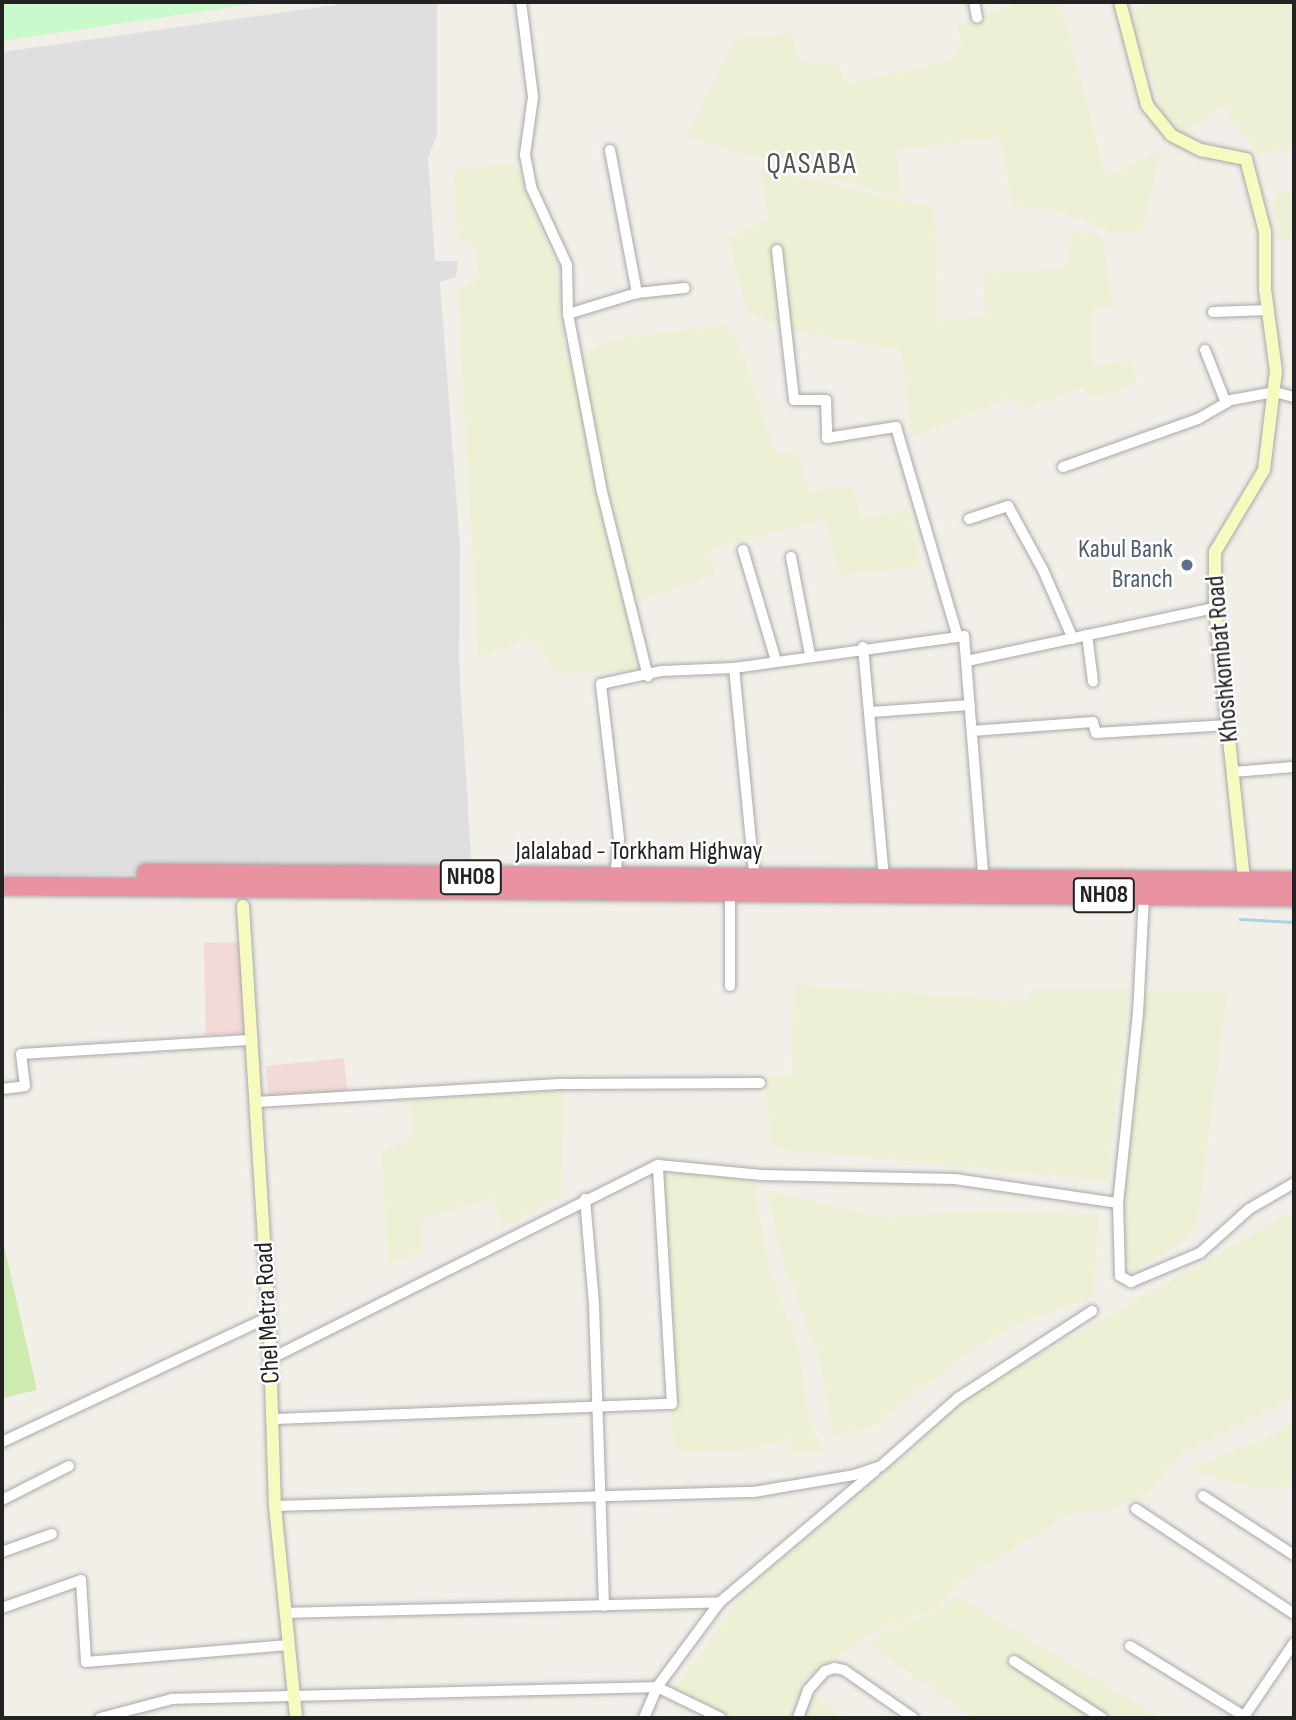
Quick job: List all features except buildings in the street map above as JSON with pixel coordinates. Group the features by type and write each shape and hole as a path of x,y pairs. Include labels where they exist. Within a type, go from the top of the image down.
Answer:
{"highway":[{"name":"Jalalabad - Torkham Highway","path":"2,873 881,887 941,881 984,887 1144,895 1245,888 1294,881"},
{"name":"Jalalabad - Torkham Highway","path":"2,886 261,887 615,881 730,892 754,885"},
{"name":"Jalalabad - Torkham Highway","path":"915,894 941,881"},
{"name":"Jalalabad - Torkham Highway","path":"881,887 915,894 984,887 1245,888 1294,897"}],"street":[{"path":"521,2 533,97 525,155 531,187 567,265 568,314 601,492 648,676"},
{"path":"974,2 977,18"},
{"name":"Khoshkombat Road","path":"1120,2 1147,105 1171,135 1201,150 1246,159 1265,232 1275,392 1264,470 1215,552 1215,608 1245,888"},
{"path":"610,150 637,293"},
{"path":"777,250 794,400 826,400 827,438 896,427 958,637"},
{"path":"568,314 637,293 685,288"},
{"path":"1213,312 1269,310"},
{"path":"1205,351 1226,403"},
{"path":"1063,467 1134,445 1226,403 1275,392 1294,397"},
{"path":"970,519 1008,506 1043,570 1073,639"},
{"path":"743,550 776,661"},
{"path":"791,557 810,655"},
{"path":"967,661 1215,608"},
{"path":"1087,635 1093,682"},
{"path":"615,881 619,838 601,684 648,676 734,668 863,647 964,636 984,887"},
{"path":"863,647 871,712 881,887"},
{"path":"734,668 754,885"},
{"path":"871,712 970,705"},
{"path":"972,731 1093,722 1096,733 1228,725"},
{"path":"1233,772 1294,767"},
{"path":"223,886 243,906 261,887"},
{"path":"730,892 730,986"},
{"path":"1144,895 1138,1013 1118,1203 1120,1276 1131,1282 1200,1253 1249,1209 1294,1183"},
{"name":"Chel Metra Road","path":"243,906 269,1318 275,1506 296,1718"},
{"path":"2,1089 26,1086 21,1054 253,1040"},
{"path":"256,1102 563,1084 760,1083"},
{"path":"270,1359 585,1199 658,1165 762,1175 955,1179 1118,1203"},
{"path":"273,1419 672,1404 658,1165"},
{"path":"585,1199 598,1406 604,1606"},
{"path":"643,1718 657,1686 720,1602 958,1398 1092,1311"},
{"path":"2,1441 269,1318"},
{"path":"2,1500 69,1466"},
{"path":"275,1506 601,1499 754,1492 854,1475 881,1466"},
{"path":"1203,1496 1294,1555"},
{"path":"1136,1509 1294,1614"},
{"path":"2,1552 52,1534"},
{"path":"2,1608 81,1580 86,1662 288,1645"},
{"path":"285,1613 720,1602"},
{"path":"1130,1646 1244,1717 1294,1643"},
{"path":"1014,1661 1102,1718"},
{"path":"798,1718 808,1689 825,1671 834,1668 844,1670 912,1718"},
{"path":"100,1718 172,1699 657,1686 720,1718"}],"shaded area":[{"path":"356,2 437,2 437,135 428,158 435,261 458,261 456,277 440,282 460,547 459,664 472,872 5,875 2,52"},
{"path":"243,942 245,1034 206,1035 204,943"},
{"path":"344,1058 348,1094 269,1102 265,1066"}],"green space":[{"path":"2,2 267,2 2,41"},
{"path":"1009,2 1061,2 1106,176 1161,151 1143,233 1111,232 1055,210 1012,207 1000,137 897,150 901,198 686,137 736,39 791,33 799,61 840,65 845,84 949,61 962,45 956,24 1010,7"},
{"path":"1146,2 1294,2 1294,149 1258,154 1220,105 1180,137 1169,130 1129,13"},
{"path":"514,162 557,264 565,359 621,338 726,325 744,355 774,453 796,451 809,491 853,488 862,519 908,509 922,567 839,575 825,519 710,549 716,574 628,605 637,670 555,674 547,655 527,639 478,659 457,290 479,280 474,244 457,238 453,171"},
{"path":"759,168 935,208 938,321 985,316 982,273 1065,269 1073,230 1103,236 1113,305 1091,311 1094,367 1130,359 1138,383 1091,398 1084,387 1024,409 1012,397 911,438 901,350 794,331 747,312 727,238 768,218"},
{"path":"1294,192 1294,239 1279,239 1273,195"},
{"path":"793,985 1027,1002 1029,990 1129,990 1108,1181 771,1148 765,1076 791,1075"},
{"path":"1144,990 1228,992 1198,1222 1188,1238 1132,1273 1120,1252"},
{"path":"565,1089 561,1196 501,1229 493,1199 422,1219 422,1253 388,1264 381,1151 413,1139 410,1100"},
{"path":"659,1170 758,1178 757,1200 771,1275 799,1347 810,1423 825,1453 788,1453 791,1439 745,1450 675,1452 670,1418 679,1389 672,1364 675,1341"},
{"path":"767,1191 881,1217 975,1211 1099,1215 1094,1297 1030,1319 973,1349 872,1427 833,1436 818,1354 780,1253"},
{"path":"1288,1214 1294,1214 1294,1397 1178,1455 1152,1491 1111,1510 1073,1513 960,1581 936,1610 883,1627 803,1680 787,1718 731,1718 673,1691 746,1590 922,1442 950,1406"},
{"path":"2,1237 37,1390 2,1398"},
{"path":"1294,1419 1294,1478 1285,1489 1254,1487 1187,1470 1280,1432"},
{"path":"955,1595 1160,1718 974,1718 867,1644 893,1626 937,1613"},
{"path":"812,1694 844,1718 805,1718"}],"waterway":[{"path":"1240,919 1294,922"}],"place":[{"name":"Kabul Bank Branch","path":"1187,565"}],"district":[{"name":"QASABA","path":"812,164"}]}
